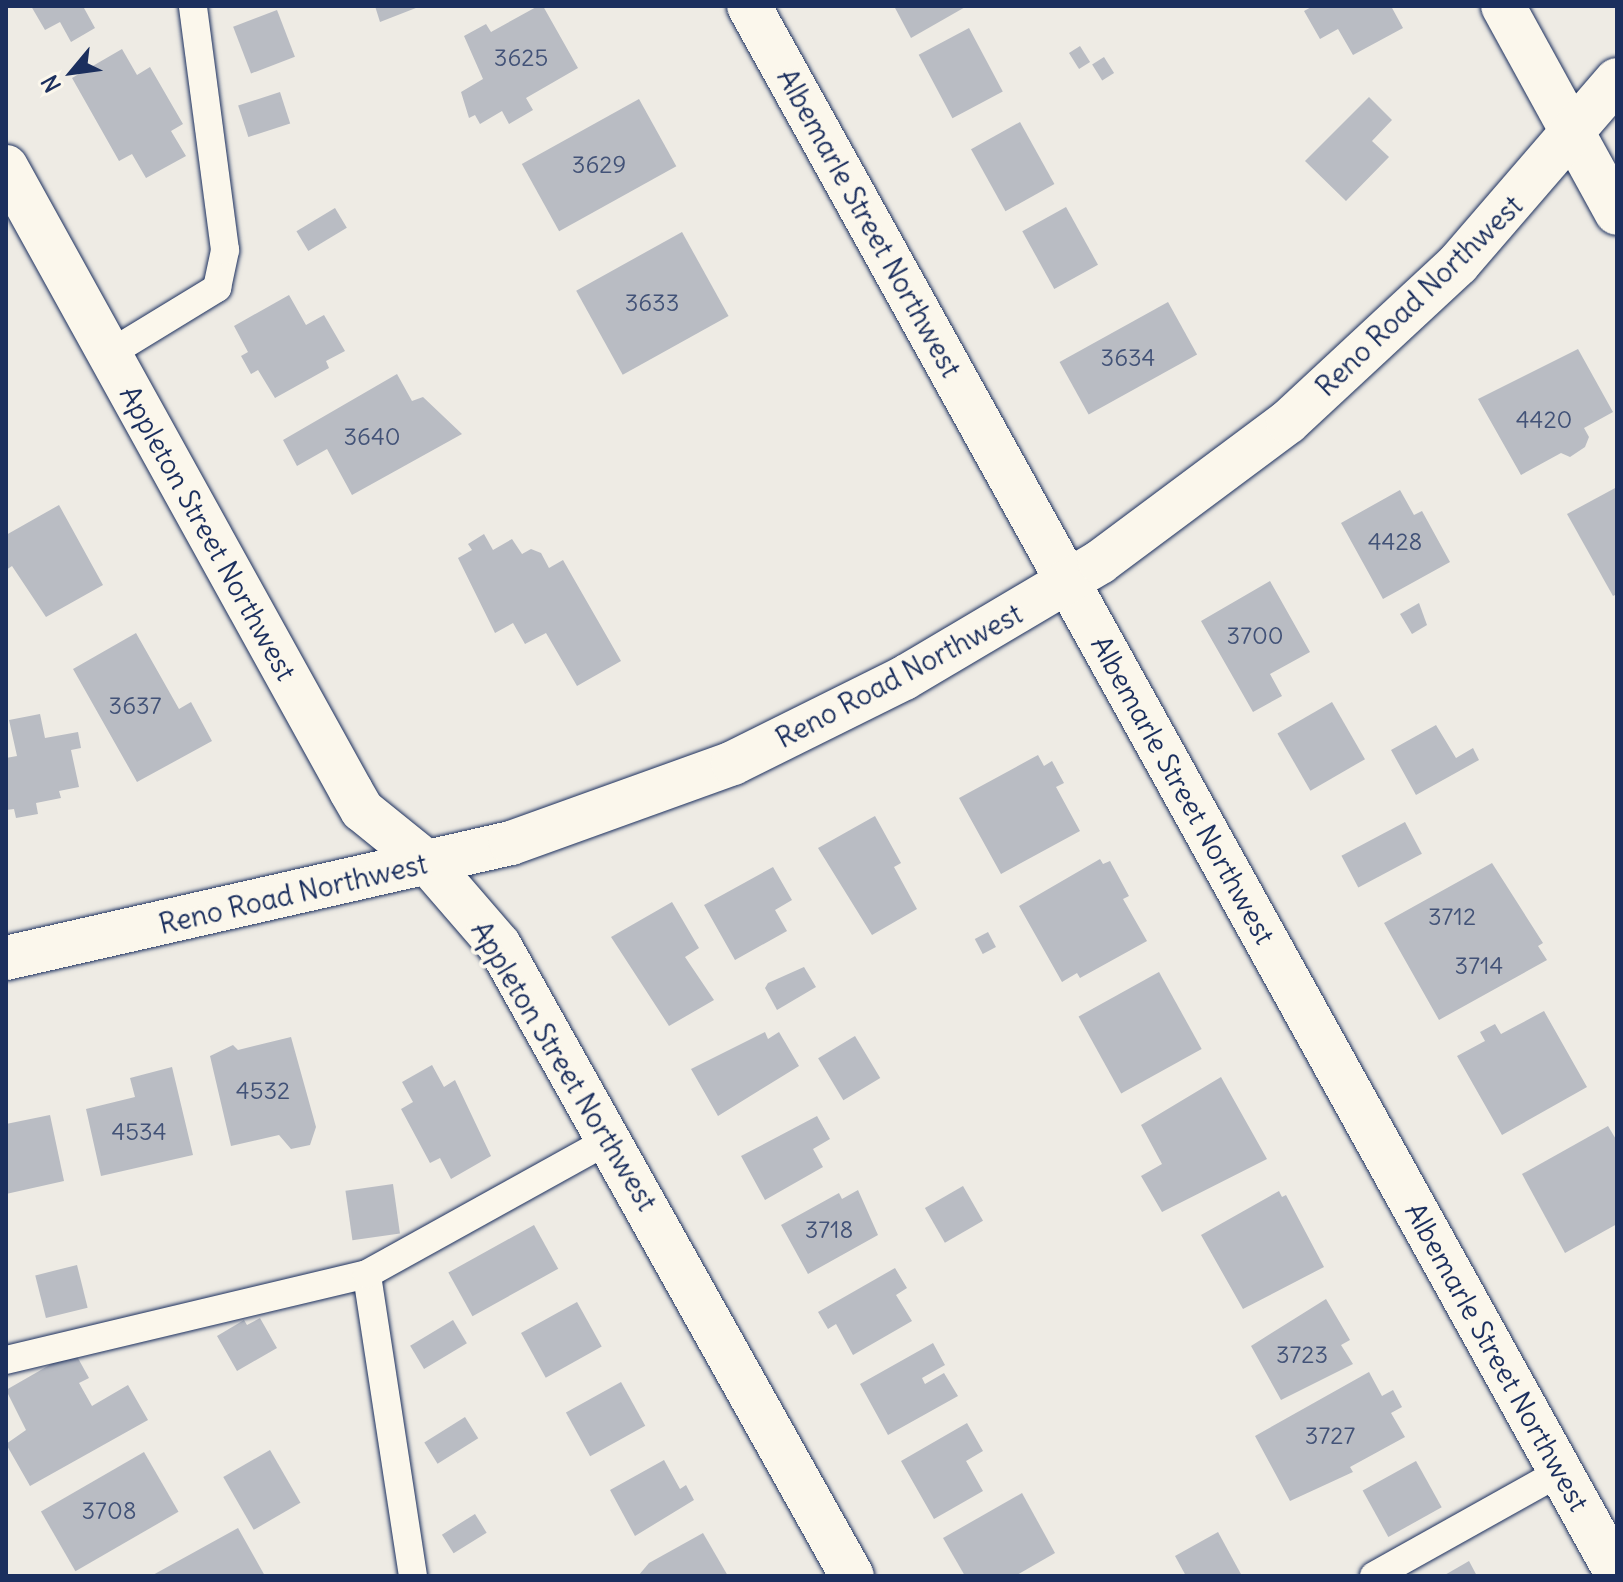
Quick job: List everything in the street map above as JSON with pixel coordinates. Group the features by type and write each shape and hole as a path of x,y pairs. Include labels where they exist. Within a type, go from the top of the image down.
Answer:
{"street":[{"name":"Albemarle Street Northwest","path":"749,6 1617,1574"},
{"path":"1503,6 1617,213"},
{"name":"Reno Road Northwest","path":"6,958 429,864 565,826 733,763 904,678 1068,582 1227,470 1331,386 1458,264 1574,134 1617,80"},
{"name":"Appleton Street Northwest","path":"6,167 362,810 429,864 499,945 611,1139 852,1576"}],"lane":[{"path":"109,354 217,288 225,250 193,6"},
{"path":"6,1360 367,1274 611,1139"},
{"path":"367,1274 413,1576"},
{"path":"1374,1576 1560,1472"}],"building":[{"path":"31,6 88,6 84,8 95,28 71,42 60,22 45,30"},
{"path":"375,6 421,6 380,22"},
{"path":"543,6 578,68 526,98 533,110 509,124 502,111 480,124 475,115 469,118 461,92 483,79 464,36 486,24 491,32"},
{"path":"894,6 967,6 911,38"},
{"path":"1313,6 1391,6 1403,28 1353,55 1338,29 1320,39 1304,11"},
{"path":"277,10 295,57 251,74 233,27"},
{"path":"969,28 1003,92 952,118 919,55"},
{"path":"1080,46 1090,62 1079,69 1069,53"},
{"path":"122,49 137,75 150,67 183,124 171,131 186,156 146,178 132,154 119,161 72,78"},
{"path":"1104,57 1114,73 1102,81 1092,64"},
{"path":"280,92 290,123 248,137 238,106"},
{"path":"1369,97 1392,120 1372,141 1389,157 1346,201 1305,161"},
{"path":"639,99 676,166 559,231 522,164"},
{"path":"1020,122 1054,184 1005,211 971,149"},
{"path":"1066,207 1098,265 1054,289 1022,231"},
{"path":"335,208 347,228 308,251 296,231"},
{"path":"682,232 729,316 623,375 576,291"},
{"path":"289,295 306,325 324,315 345,351 326,361 329,368 275,398 258,370 251,374 241,356 248,352 234,326"},
{"path":"1168,302 1197,354 1089,415 1060,362"},
{"path":"1578,349 1613,412 1584,428 1589,437 1585,447 1570,457 1561,453 1521,475 1478,399"},
{"path":"397,374 412,401 423,397 462,434 352,495 327,449 297,466 283,440"},
{"path":"1617,487 1617,594 1613,596 1567,514"},
{"path":"1400,490 1414,515 1422,511 1450,562 1383,599 1341,523"},
{"path":"59,505 103,585 46,617 12,566 6,570 6,535"},
{"path":"484,534 493,550 512,539 522,554 531,549 541,553 549,568 563,560 621,661 577,686 546,633 525,644 513,623 495,633 458,558 472,550 468,544"},
{"path":"1270,581 1310,652 1270,674 1282,696 1253,712 1201,621"},
{"path":"1419,603 1427,625 1412,634 1400,614"},
{"path":"136,633 179,709 191,702 212,741 137,782 73,669"},
{"path":"1332,702 1365,759 1310,791 1277,734"},
{"path":"40,714 45,738 78,732 81,748 71,750 79,787 59,791 61,798 36,803 38,814 16,818 14,809 6,810 6,758 17,756 9,720"},
{"path":"1436,725 1456,758 1473,748 1479,760 1416,795 1391,750"},
{"path":"1038,755 1044,766 1052,761 1064,783 1056,787 1080,831 1001,874 959,798"},
{"path":"875,816 901,863 894,867 917,909 872,935 818,848"},
{"path":"1405,822 1422,854 1358,888 1341,856"},
{"path":"1100,859 1103,864 1110,861 1129,896 1123,899 1147,941 1080,978 1077,973 1062,982 1019,906"},
{"path":"1492,863 1543,943 1538,946 1547,960 1439,1020 1384,923"},
{"path":"773,867 792,900 775,910 787,931 735,960 704,905"},
{"path":"672,902 699,948 685,957 714,1000 669,1026 611,937"},
{"path":"988,932 996,947 983,954 975,939"},
{"path":"804,967 816,987 777,1010 765,988 768,983"},
{"path":"1159,972 1202,1049 1121,1094 1079,1017"},
{"path":"1544,1011 1587,1087 1502,1135 1457,1056 1485,1041 1480,1032 1495,1024 1501,1034"},
{"path":"765,1032 768,1039 779,1032 799,1066 718,1116 691,1069"},
{"path":"855,1036 880,1078 843,1100 818,1058"},
{"path":"291,1037 316,1127 310,1145 291,1149 279,1135 231,1146 210,1056 233,1045 238,1050"},
{"path":"432,1065 444,1087 455,1080 491,1156 451,1179 440,1158 430,1163 401,1109 413,1102 402,1082"},
{"path":"172,1067 193,1155 101,1176 86,1109 135,1097 130,1078"},
{"path":"1221,1077 1267,1159 1162,1212 1141,1176 1162,1164 1141,1125"},
{"path":"50,1115 64,1181 6,1194 6,1124"},
{"path":"817,1116 830,1139 813,1149 823,1167 765,1200 741,1156"},
{"path":"1608,1126 1617,1141 1617,1224 1565,1253 1522,1174"},
{"path":"393,1184 400,1234 352,1240 345,1191"},
{"path":"963,1186 983,1221 945,1243 925,1208"},
{"path":"858,1190 878,1235 808,1274 781,1225 839,1193 842,1199"},
{"path":"1279,1191 1282,1197 1286,1195 1324,1267 1243,1309 1201,1235"},
{"path":"534,1225 558,1269 473,1316 448,1273"},
{"path":"77,1265 88,1308 46,1318 35,1275"},
{"path":"895,1268 907,1288 896,1295 912,1321 853,1355 836,1324 828,1329 818,1312"},
{"path":"1326,1299 1350,1340 1341,1345 1353,1364 1281,1400 1251,1346"},
{"path":"577,1302 602,1347 546,1378 521,1333"},
{"path":"260,1318 277,1348 237,1371 217,1336 244,1320 247,1325"},
{"path":"453,1320 467,1343 424,1369 410,1346"},
{"path":"933,1343 945,1365 922,1378 925,1384 944,1373 958,1396 888,1435 860,1384"},
{"path":"74,1351 89,1378 79,1383 92,1406 128,1385 148,1420 30,1486 6,1444 26,1430 6,1390"},
{"path":"1369,1372 1382,1396 1393,1390 1402,1407 1391,1413 1405,1437 1350,1467 1353,1472 1290,1501 1255,1436"},
{"path":"621,1382 645,1426 590,1456 566,1413"},
{"path":"465,1417 478,1438 438,1464 424,1442"},
{"path":"967,1423 983,1451 966,1461 983,1491 934,1519 901,1461"},
{"path":"270,1450 300,1503 254,1530 223,1477"},
{"path":"144,1452 178,1512 75,1571 41,1512"},
{"path":"664,1460 680,1489 686,1485 694,1500 635,1536 610,1490"},
{"path":"1416,1461 1442,1507 1388,1537 1363,1491"},
{"path":"1022,1493 1055,1553 1015,1576 965,1576 943,1538"},
{"path":"475,1514 487,1533 454,1553 442,1535"},
{"path":"238,1528 265,1576 151,1576"},
{"path":"1218,1532 1242,1576 1186,1576 1175,1556"},
{"path":"703,1533 728,1576 638,1576 649,1563"},
{"path":"1469,1561 1477,1576 1443,1576"}]}
